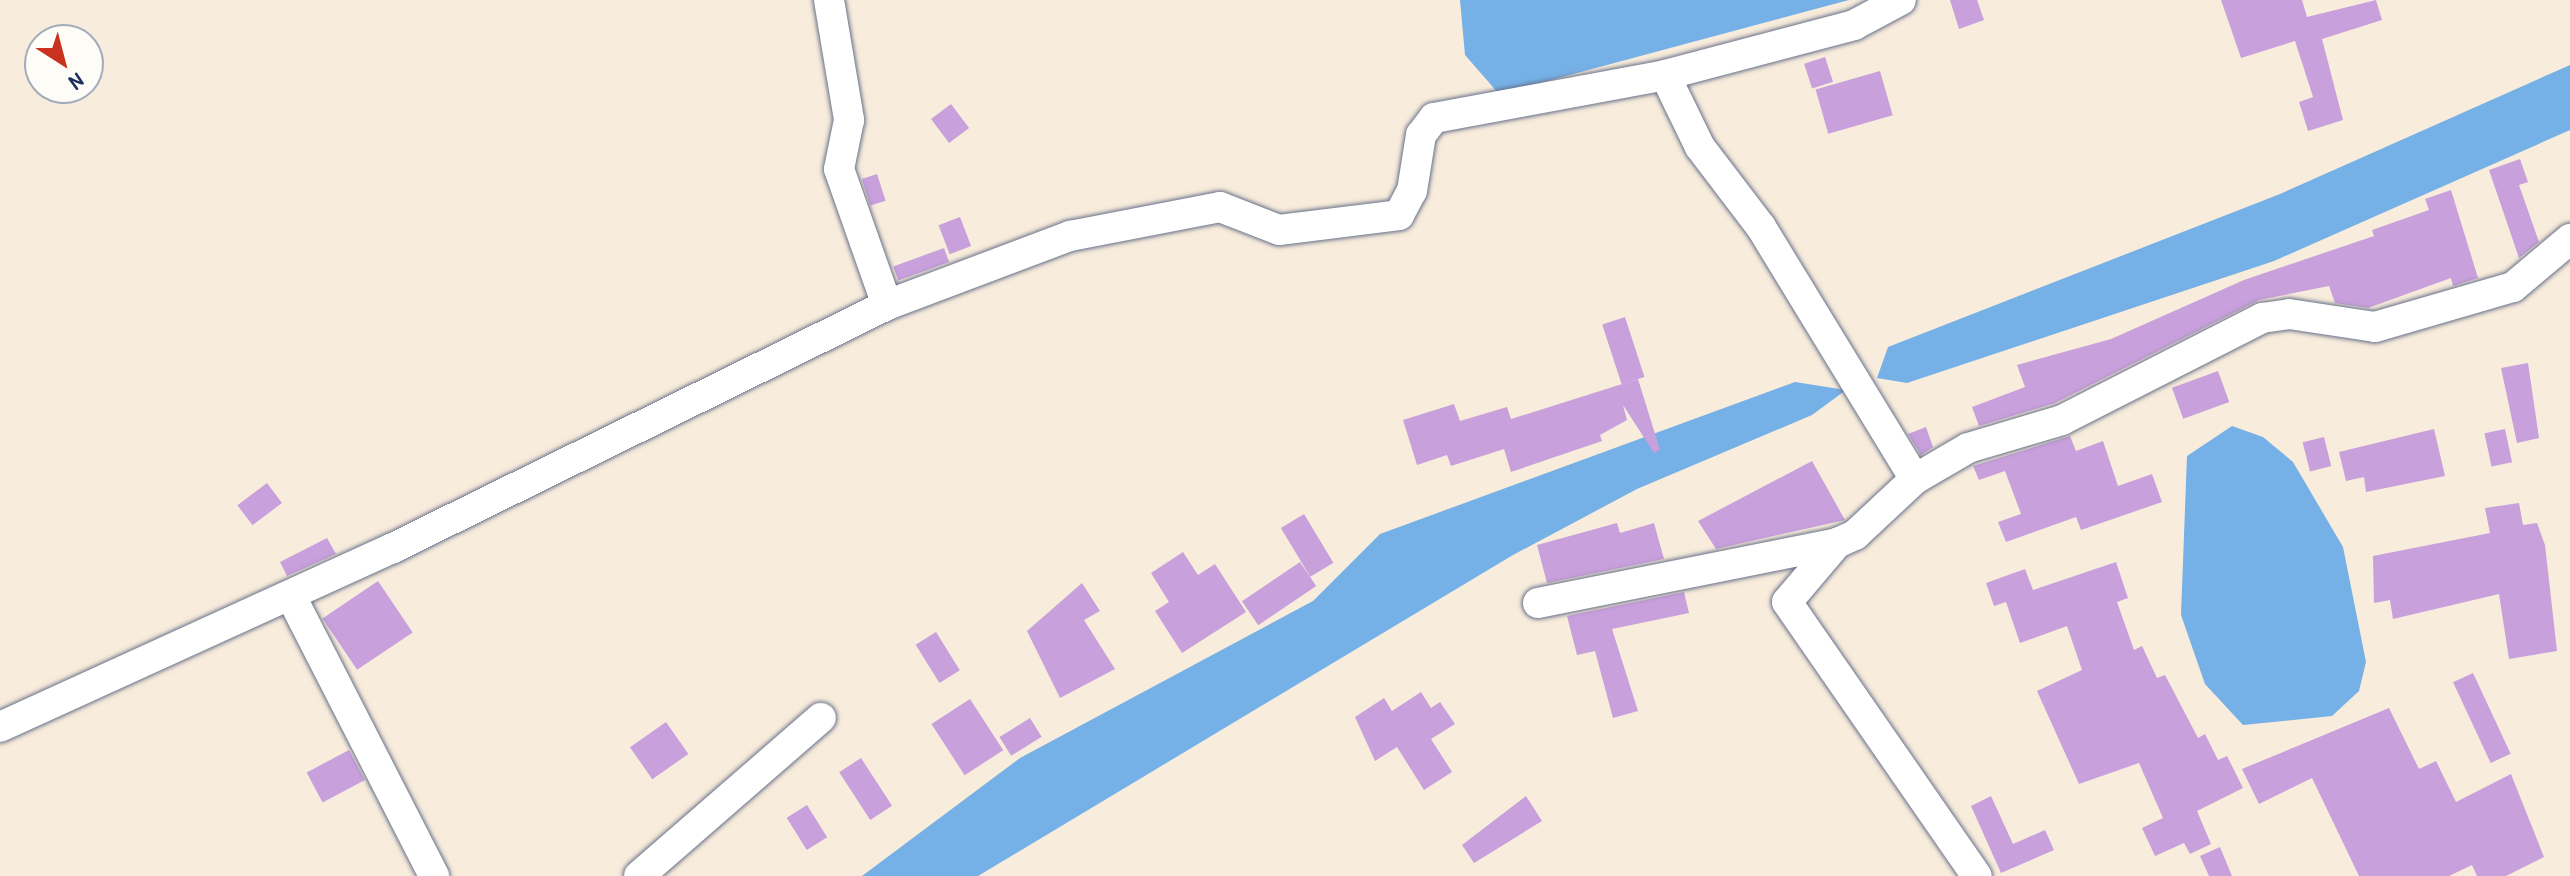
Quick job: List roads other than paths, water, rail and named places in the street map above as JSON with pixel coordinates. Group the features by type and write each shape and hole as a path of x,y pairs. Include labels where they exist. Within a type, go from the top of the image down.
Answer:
{"street":[{"path":"829,0 849,120 839,169 887,305"},
{"path":"0,727 391,549 887,305 1070,236 1220,207 1279,230 1386,219 1409,201 1421,135 1434,118 1665,75 1854,25 1901,0"},
{"path":"1665,75 1700,147 1761,227 1915,479"},
{"path":"1538,603 1837,543 1855,535 1915,479 1968,448 2062,420 2130,390 2262,318 2289,314 2375,327 2513,287 2570,239"},
{"path":"1837,543 1787,602 1977,876"},
{"path":"296,606 434,876"},
{"path":"639,876 821,718"}],"water":[{"path":"1460,0 1849,0 1499,94 1465,55"},
{"path":"2570,65 2570,130 2274,261 1907,383 1877,378 1888,347 2280,194"},
{"path":"1795,382 1846,390 1812,415 1637,489 1513,555 978,876 862,876 1020,758 1313,601 1380,534"},
{"path":"2232,426 2263,437 2293,462 2343,547 2366,662 2359,691 2332,716 2243,725 2205,684 2181,615 2187,456"}]}
